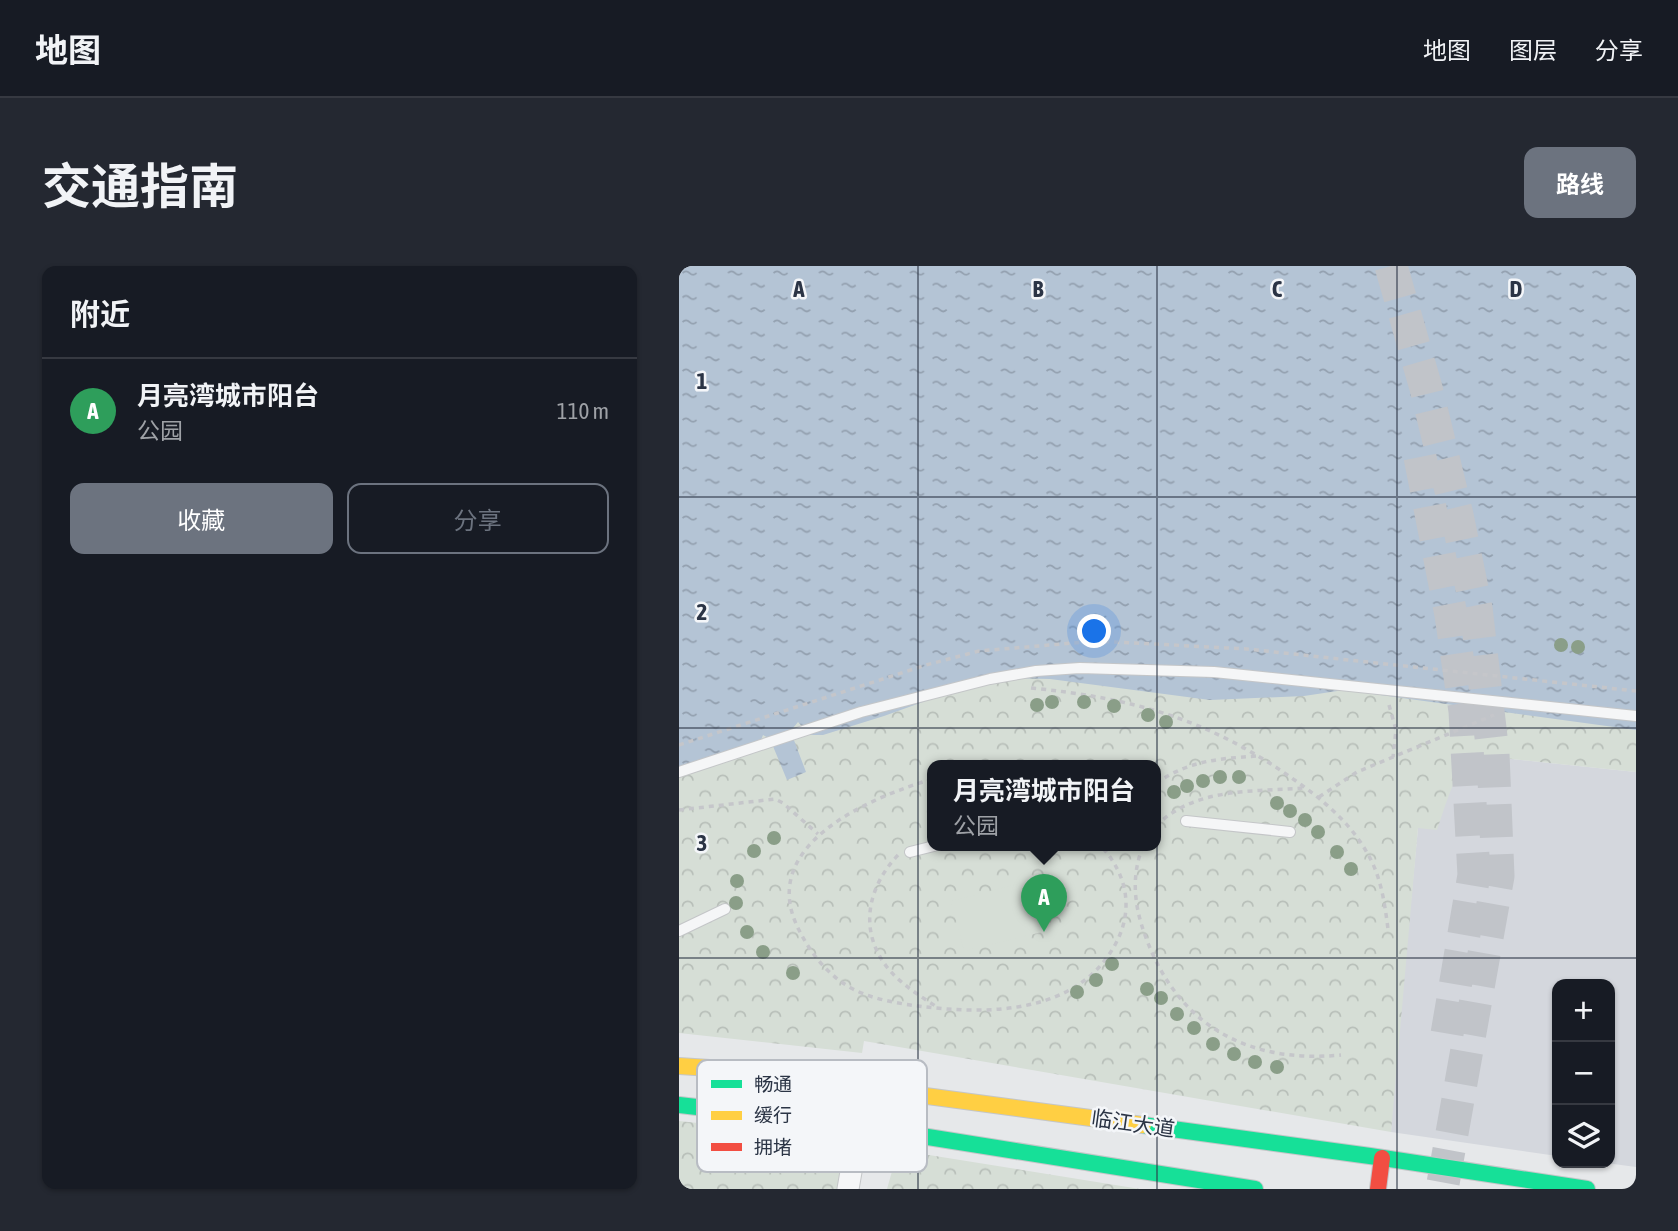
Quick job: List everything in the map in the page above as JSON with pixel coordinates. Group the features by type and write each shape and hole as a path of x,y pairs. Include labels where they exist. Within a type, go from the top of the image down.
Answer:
{"main road":[{"name":"临江大道","path":"679,1066 697,1068"},
{"name":"临江大道","path":"927,1096 1383,1158 1408,1169 1587,1189"},
{"name":"临江大道","path":"679,1105 697,1107"},
{"name":"临江大道","path":"927,1137 1255,1189"},
{"path":"1378,1189 1383,1158"}],"lane":[{"path":"679,772 861,712 990,679 1036,671 1092,668 1214,672 1636,716"},
{"path":"1186,821 1290,832"},
{"path":"907,851 927,847"},
{"path":"679,932 725,909"}],"path":[{"path":"1025,687 1098,696 1160,711 1196,723 1259,756 1319,797 1354,831 1371,860 1380,884 1388,929"},
{"path":"1384,690 1396,730 1394,757"},
{"path":"1319,797 1347,777 1494,716 1503,702"},
{"path":"1161,780 1171,773 1206,760 1259,756"},
{"path":"927,781 859,808 818,834 803,854 790,886 795,923 812,952 825,968 855,990 898,1003 938,1008 998,1010 1022,1008 1045,1001 1077,984 1102,963 1118,941 1126,915 1126,893 1120,873 1105,851"},
{"path":"1161,821 1170,813 1195,800 1219,795 1306,788"},
{"path":"679,810 775,799 818,834"},
{"path":"907,851 883,874 871,900 871,931 879,954 894,976 938,1008"},
{"path":"1142,851 1135,875 1141,924 1162,974 1182,1002 1213,1028 1250,1047 1277,1055 1303,1058 1341,1055"},
{"path":"1126,893 1135,892"}],"shaded area":[{"path":"1492,757 1636,772 1636,1167 1615,1164 1615,979 1552,979 1552,1155 1391,1132 1418,828 1455,781 1464,765 1478,758"}],"green space":[{"path":"1048,662 1636,709 1636,772 1492,757 1479,759 1461,770 1437,830 1418,828 1391,1132 864,1041 862,1053 679,1033 679,761 809,716"},
{"path":"1030,881 1042,932 964,951 951,901"},
{"path":"679,1121 697,1123 697,1172 845,1172 843,1189 679,1189"},
{"path":"927,1155 1140,1189 887,1189 892,1172 927,1172"}],"water":[{"path":"679,266 1636,266 1636,730 1344,690 1304,696 1210,700 1050,679 1010,678 973,684 823,735 810,735 798,722 792,735 806,772 787,780 770,739 763,735 758,748 752,754 679,769"}],"tunnel":[{"path":"1391,266 1426,388 1457,515 1476,608 1493,754 1498,876 1442,1189"},
{"path":"1420,457 1451,615 1465,711 1474,875 1447,1034"}],"traffic: fast":[{"path":"679,1105 697,1107"},
{"path":"1143,1125 1587,1189"},
{"path":"927,1137 1255,1189"}],"traffic: slow":[{"path":"679,1066 697,1067"},
{"path":"927,1096 1143,1125"}],"traffic: jam":[{"path":"1378,1189 1382,1158"}],"place":[{"name":"月亮湾城市阳台","path":"1044,932"}]}
